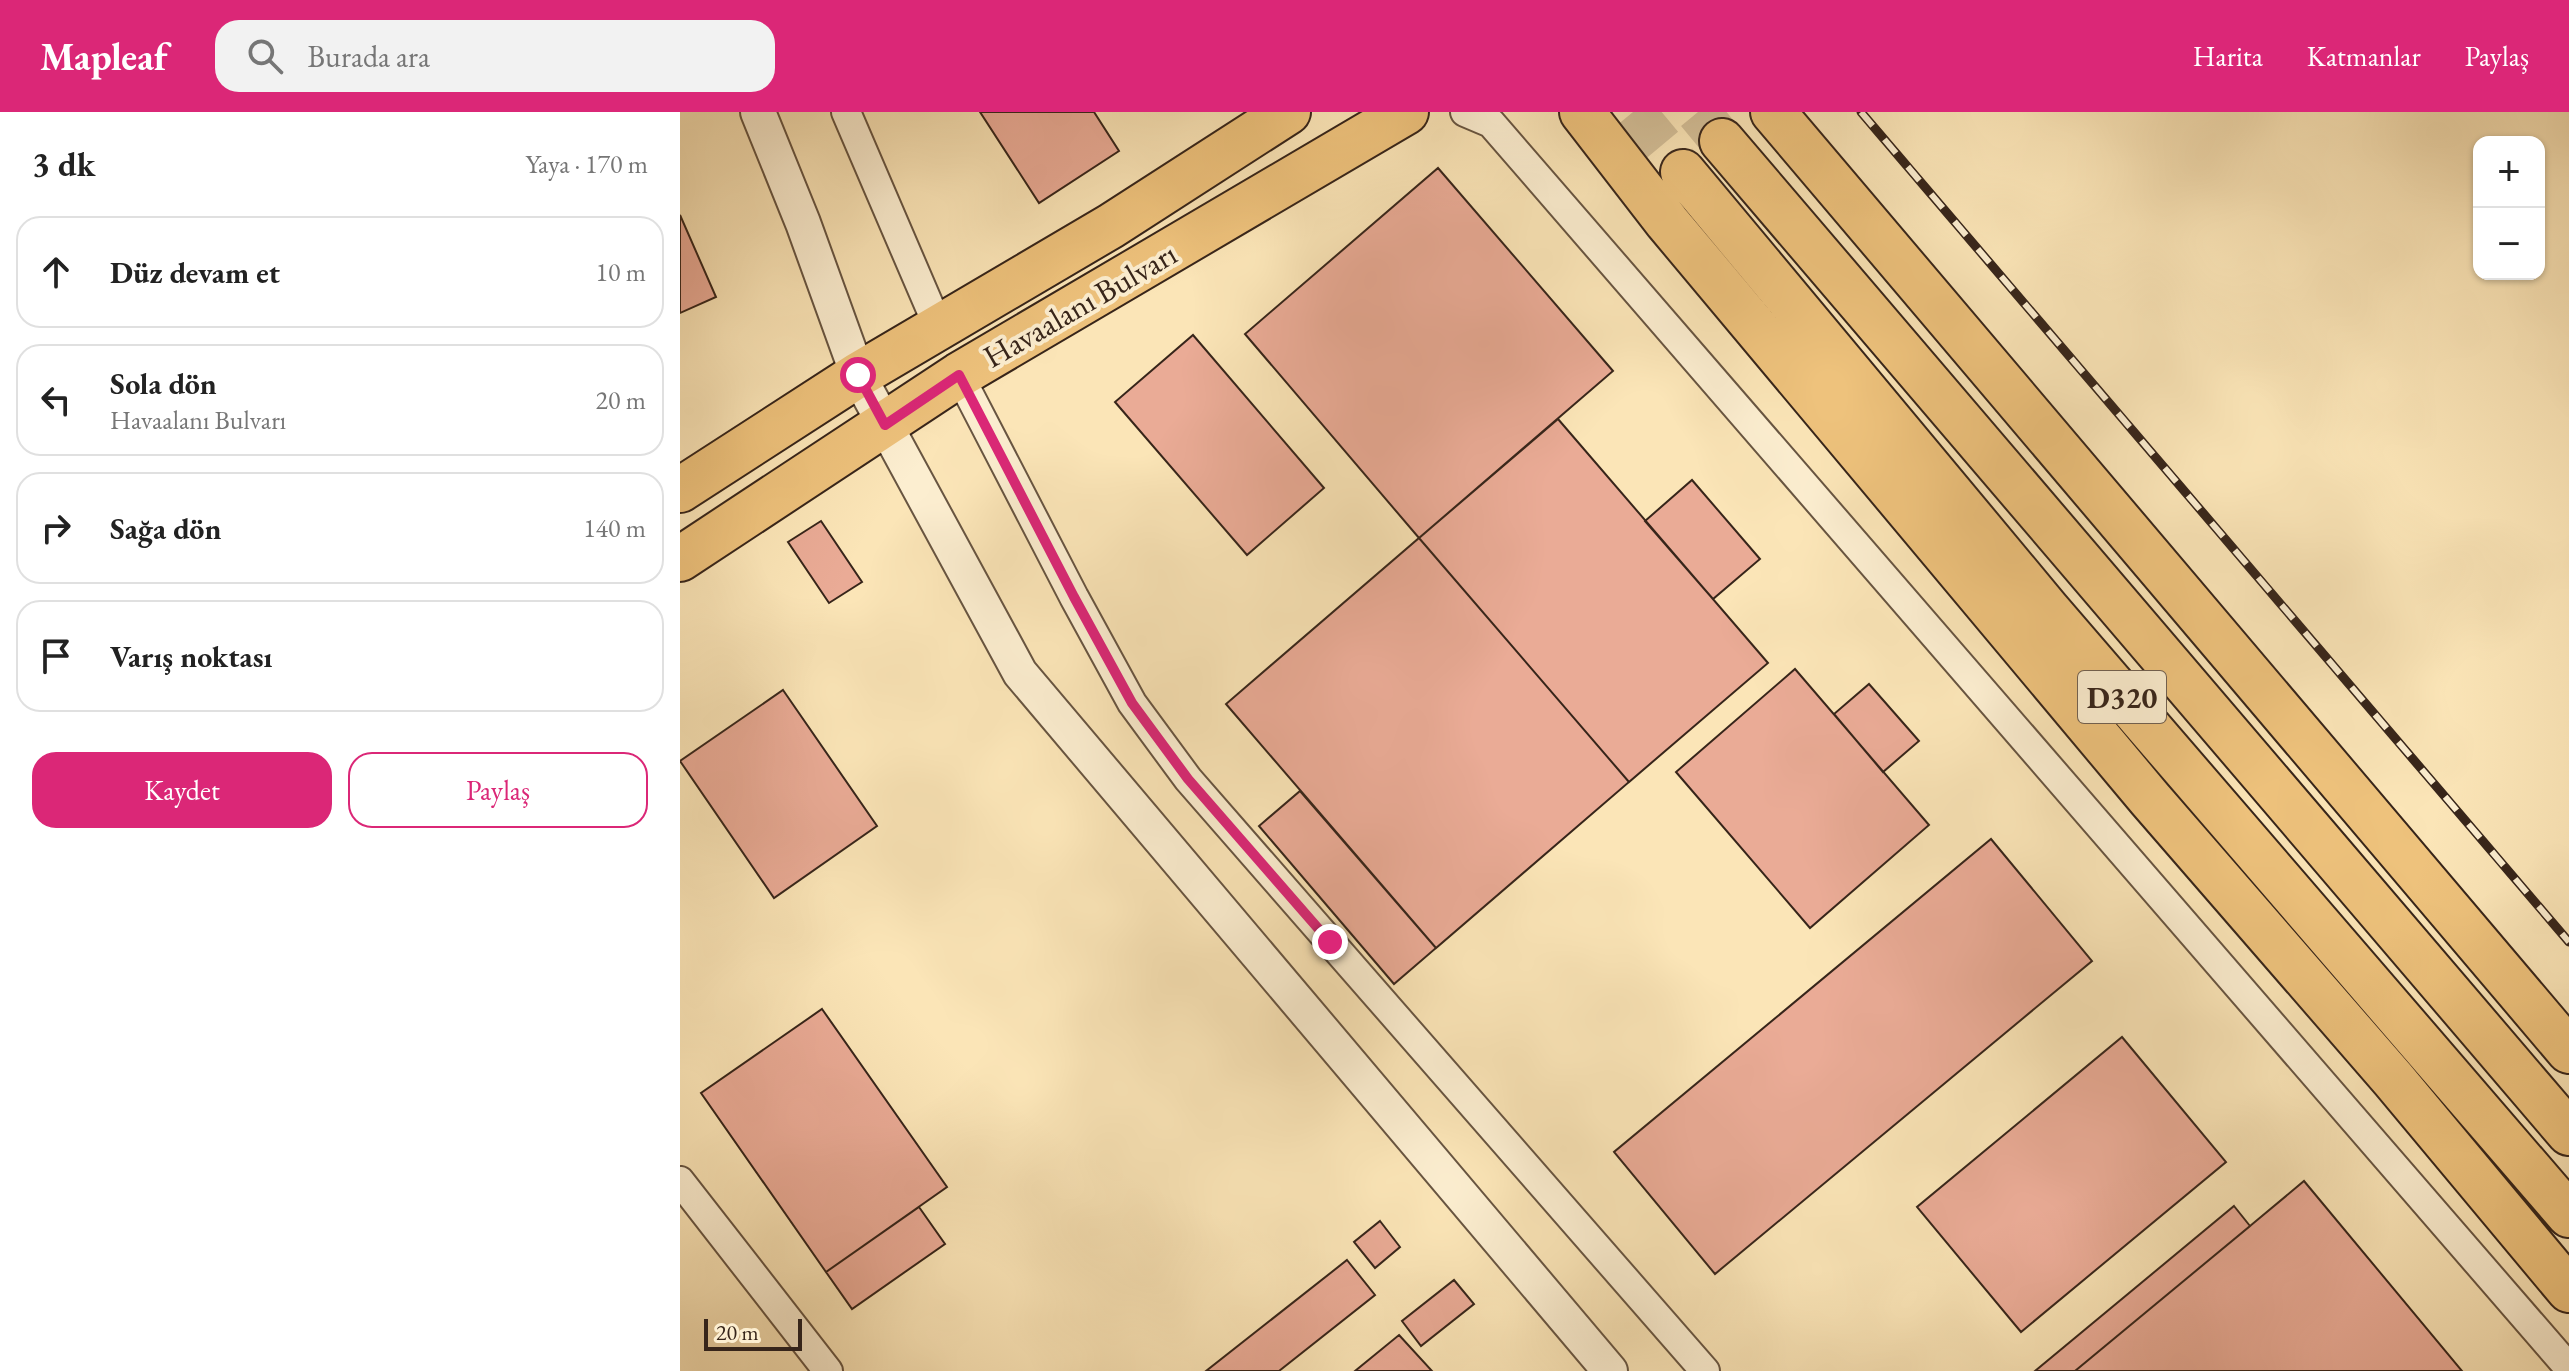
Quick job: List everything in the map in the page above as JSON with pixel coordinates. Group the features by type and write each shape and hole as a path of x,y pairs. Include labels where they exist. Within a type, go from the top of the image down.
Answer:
{"main road":[{"name":"Havaalanı Bulvarı","path":"680,490 858,375 1111,226 1288,112"},
{"name":"Havaalanı Bulvarı","path":"680,559 959,375 1406,112"},
{"path":"1582,112 1667,222 2150,799 2393,1079 2569,1290"},
{"path":"1628,171 1624,142 1629,112"},
{"path":"1773,112 2569,1051"},
{"name":"D320","path":"1722,141 2569,1133"},
{"name":"D320","path":"1683,172 2047,609 2569,1215"},
{"path":"938,326 959,375"}],"street":[{"path":"758,112 803,223 858,375 1020,673 1610,1371"},
{"path":"846,112 938,326"},
{"path":"1465,112 1491,123 2569,1368"},
{"path":"959,375 1132,703 1188,779 1705,1371"},
{"path":"680,1181 828,1371"}],"building":[{"path":"980,112 1094,112 1119,151 1039,203"},
{"path":"1438,168 1613,371 1419,538 1245,334"},
{"path":"680,215 716,297 680,313"},
{"path":"1193,335 1324,488 1247,555 1115,402"},
{"path":"1558,419 1768,663 1629,782 1419,538"},
{"path":"1692,480 1760,559 1713,599 1645,521"},
{"path":"821,521 862,582 829,603 788,542"},
{"path":"1419,538 1629,782 1436,948 1226,704"},
{"path":"1795,669 1929,825 1810,928 1676,772"},
{"path":"1869,684 1919,741 1883,772 1834,714"},
{"path":"783,690 877,826 774,898 680,761"},
{"path":"1300,791 1436,948 1394,984 1259,826"},
{"path":"1991,839 2092,961 1715,1274 1614,1152"},
{"path":"822,1009 947,1187 826,1272 701,1093"},
{"path":"2122,1037 2226,1162 2021,1332 1917,1207"},
{"path":"2304,1181 2462,1371 2075,1371 2250,1226"},
{"path":"2234,1206 2250,1226 2075,1371 2035,1371"},
{"path":"919,1207 945,1244 852,1309 826,1272"},
{"path":"1380,1221 1400,1247 1375,1268 1354,1242"},
{"path":"1347,1260 1375,1295 1279,1371 1206,1371"},
{"path":"1454,1280 1474,1304 1421,1346 1402,1321"},
{"path":"1399,1335 1432,1371 1355,1371"}],"tunnel":[{"path":"1633,112 1683,172"},
{"path":"1698,112 1722,141"}],"railway":[{"path":"1861,112 2569,942"}],"route":[{"path":"858,375 885,425 959,375 1132,703 1188,779 1330,942"}]}
